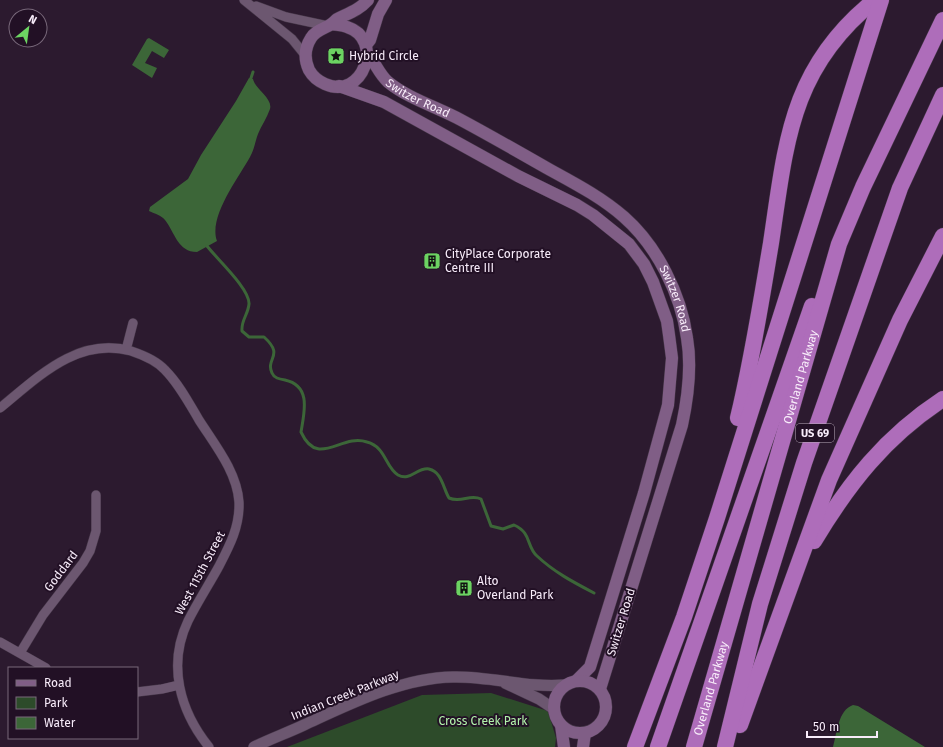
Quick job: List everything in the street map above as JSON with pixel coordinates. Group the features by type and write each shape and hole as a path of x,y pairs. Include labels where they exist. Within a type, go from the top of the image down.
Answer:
{"highway":[{"path":"736,457 734,434 756,337 784,155 797,105 813,71 833,40 874,0"},
{"path":"635,747 684,617 882,0"},
{"name":"Overland Parkway","path":"694,747 839,244 866,180 943,20"},
{"name":"US 69","path":"725,747 760,604 804,462 900,188 943,95"},
{"path":"732,747 829,480 900,320 943,236"},
{"path":"658,747 806,319 839,244"},
{"path":"795,574 837,503 859,474 894,438 928,409 943,399"}],"main road":[{"path":"368,0 359,9 335,20 330,25 319,30 312,36 307,45 305,55 307,65 312,74 319,81 329,86 339,86 349,84 358,78 364,69 366,49 378,14 386,0"},
{"path":"330,25 348,27 356,32 366,49"},
{"name":"Switzer Road","path":"366,49 387,81 397,88 460,119 603,200 624,217 642,236 667,276 684,320 689,368 686,408 660,499 600,689"},
{"name":"Switzer Road","path":"339,86 384,102 518,176 578,205 606,224 634,249 653,282 667,321 672,358 672,373 668,405 644,493 590,667 577,680 564,685"},
{"path":"450,139 460,119"},
{"path":"653,282 667,276"},
{"path":"644,493 660,499"},
{"path":"561,725 576,733 585,733 599,726 605,715 607,703 600,689 590,682 577,680"},
{"path":"564,685 554,700 554,709 561,725 564,747"},
{"path":"583,747 585,733"}],"street":[{"path":"247,2 286,17 330,25"},
{"path":"247,2 292,39 305,55"},
{"path":"126,350 133,323"},
{"name":"West 115th Street","path":"0,408 58,363 73,354 108,346 142,354 155,362 176,382 232,474 238,495 238,518 236,531 230,546 187,622 181,642 178,660 181,696 191,721 209,747"},
{"name":"Goddard","path":"20,653 43,615 83,563 90,551 97,526 96,495"},
{"path":"0,642 44,667"},
{"name":"Indian Creek Parkway","path":"254,747 331,713 404,685 451,677 497,679 543,687 564,685"},
{"name":"Indian Creek Parkway","path":"497,679 539,699 554,709"},
{"path":"138,692 179,685"}],"green space":[{"name":"Cross Creek Park","path":"491,693 548,711 556,738 555,747 287,747 422,695"}],"water":[{"path":"149,38 169,50 164,58 152,51 145,63 157,68 152,78 132,65"},
{"path":"249,78 253,79 254,83 269,101 270,109 258,134 251,154 232,186 221,209 215,231 217,241 197,252 185,249 163,218 149,211 150,207 188,179 201,155"},
{"path":"853,705 858,706 925,747 833,747 841,717 848,708"}],"waterway":[{"path":"251,78 253,72"},
{"path":"207,246 239,282 248,298 249,304 242,331 249,337 264,337 270,343 274,353 271,364 273,375 277,378 294,383 303,394 304,417 301,432 308,443 315,448 322,449 331,448 348,442 367,442 378,448 390,467 402,477 410,476 425,469 429,469 437,473 449,498 458,500 473,497 481,499 491,526 503,529 514,525 520,528 524,532 531,548 543,562 594,593"}],"place":[{"name":"Hybrid Circle","path":"336,56"},
{"name":"CityPlace Corporate Centre III","path":"432,261"},
{"name":"Alto Overland Park","path":"464,588"}]}
